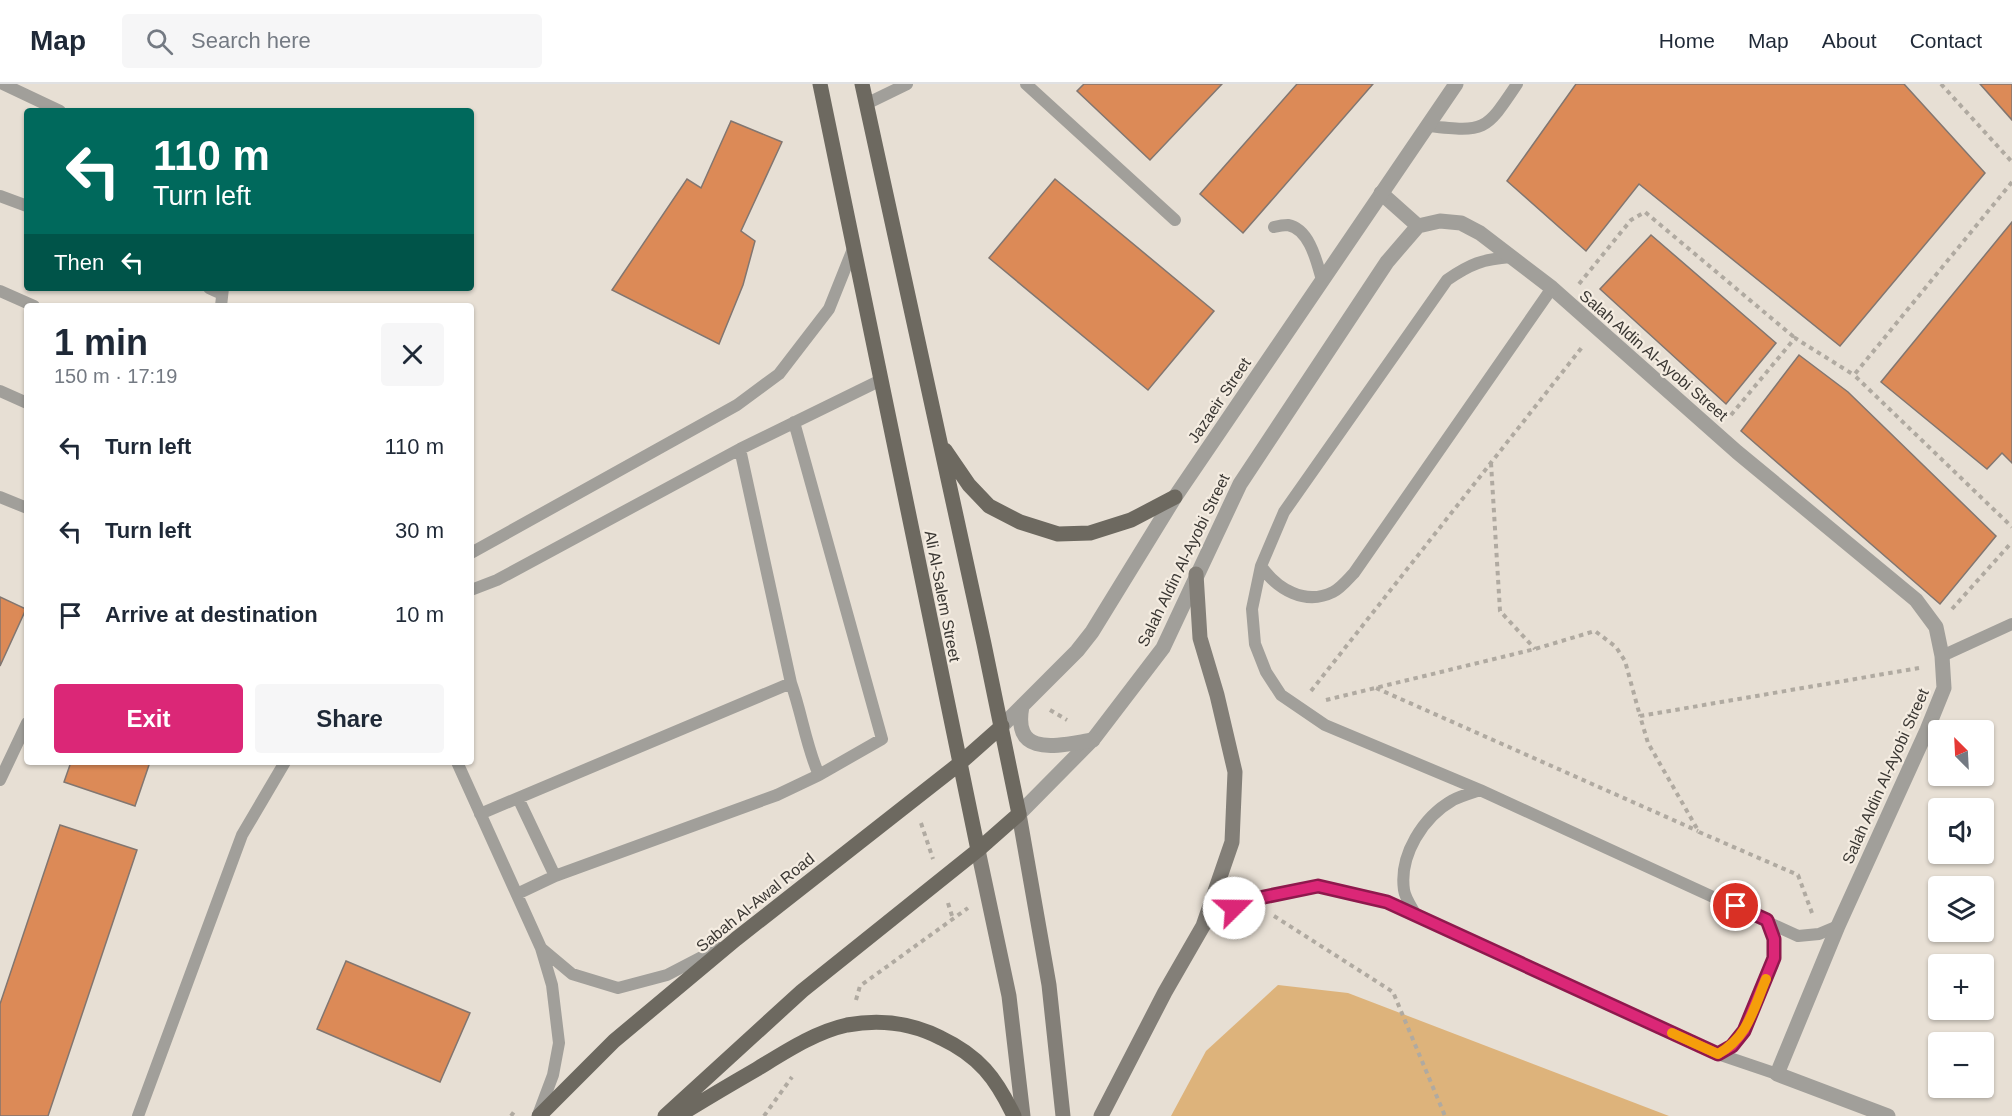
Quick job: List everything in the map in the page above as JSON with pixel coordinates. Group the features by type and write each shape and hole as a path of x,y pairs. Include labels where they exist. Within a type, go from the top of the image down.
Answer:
{"main road":[{"name":"Ali Al-Salem Street","path":"820,84 959,764 1009,996 1023,1116"},
{"name":"Ali Al-Salem Street","path":"862,84 1002,726 1049,985 1063,1116"},
{"path":"940,442 969,485 988,506 1020,522 1058,534 1090,532 1131,520 1175,497"},
{"path":"1101,1116 1165,992 1203,926 1232,842 1235,772 1217,695 1200,638 1196,574"},
{"name":"Sabah Al-Awal Road","path":"538,1116 614,1041 736,939 959,764 1002,726"},
{"path":"665,1116 802,991 978,850 1019,814"},
{"path":"678,1116 818,1035 850,1024 883,1023 920,1028 962,1048 990,1073 1014,1116"}],"street":[{"name":"Jazaeir Street","path":"1002,726 1077,651 1087,638 1175,497 1456,84"},
{"path":"1382,194 1418,226"},
{"name":"Salah Aldin Al-Ayobi Street","path":"1019,814 1093,740 1162,648 1240,484 1387,262 1418,226 1440,221 1461,223 1480,233 1552,288 1716,434 1916,600 1936,627 1944,688 1838,926 1778,1074"},
{"path":"1022,706 1018,724 1027,739 1036,744 1058,746 1093,740"},
{"path":"1778,1074 1888,1116"}],"lane":[{"path":"3,84 54,108"},
{"path":"866,104 907,84"},
{"path":"1026,84 1175,220"},
{"path":"1428,126 1459,129 1481,126 1491,120 1517,84"},
{"path":"0,196 24,206"},
{"path":"1274,227 1289,225 1302,234 1314,253 1322,280"},
{"path":"474,551 737,405 779,374 829,309 853,249"},
{"path":"1511,257 1493,258 1467,266 1447,280 1284,512 1261,566 1252,609 1255,644 1266,672 1281,695 1325,725 1480,790 1798,936 1819,934 1838,926"},
{"path":"1261,566 1270,579 1287,592 1310,598 1333,591 1354,573 1552,288"},
{"path":"0,291 27,303"},
{"path":"474,589 497,580 740,449 881,380"},
{"path":"0,391 24,402"},
{"path":"517,894 555,876 777,795 819,775 882,739 794,422"},
{"path":"740,449 791,683 800,709 810,755 819,775"},
{"path":"0,496 24,507"},
{"path":"1942,660 2012,624"},
{"path":"480,814 791,683"},
{"path":"0,780 24,729"},
{"path":"138,1116 242,835 283,765"},
{"path":"458,765 541,948 552,985 559,1043 553,1075 538,1116"},
{"path":"1416,915 1404,892 1403,872 1411,847 1427,820 1453,800 1480,790"},
{"path":"518,798 555,876"},
{"path":"1203,926 1249,900 1318,886 1387,902 1718,1054 1778,1074"},
{"path":"1718,1054 1732,1046 1744,1031 1774,958 1774,939 1767,920"},
{"path":"541,948 572,974 618,988 667,975 736,939"}],"path":[{"path":"1941,84 2012,162"},
{"path":"1854,375 2012,182"},
{"path":"1566,301 1631,220 1645,212 1794,338 1854,375 2012,527"},
{"path":"1298,706 1596,328"},
{"path":"1716,434 1794,338"},
{"path":"1491,462 1500,611 1535,650"},
{"path":"1936,627 2012,543"},
{"path":"1298,706 1535,650 1595,631 1616,647 1625,661 1648,743 1699,832"},
{"path":"1640,716 1942,660"},
{"path":"1375,688 1798,875 1819,934"},
{"path":"913,800 953,919"},
{"path":"860,986 987,894"},
{"path":"1249,900 1393,992 1445,1116"},
{"path":"764,1116 797,1070"}],"shaded area":[{"path":"1278,985 1348,993 1669,1116 1171,1116 1206,1051"}],"building":[{"path":"1084,84 1222,84 1150,160 1077,91"},
{"path":"1297,84 1373,84 1243,233 1200,194"},
{"path":"1576,84 1904,84 1985,173 1840,346 1639,184 1586,251 1507,181"},
{"path":"1980,84 2012,84 2012,120"},
{"path":"731,121 782,142 741,231 755,241 743,285 719,344 612,290 687,179 701,188"},
{"path":"1055,179 1214,311 1148,390 989,258"},
{"path":"2012,222 2012,463 2002,453 1987,469 1881,382"},
{"path":"1651,235 1776,343 1726,404 1600,289"},
{"path":"1799,355 1848,392 1996,536 1940,604 1741,431"},
{"path":"0,597 24,608 24,613 0,666"},
{"path":"70,765 149,765 135,806 64,782"},
{"path":"60,825 137,850 48,1116 0,1116 0,1004"},
{"path":"346,961 470,1013 440,1082 317,1029"}],"slow traffic":[{"path":"1672,1033 1718,1054 1732,1046 1744,1031 1766,979"}],"route":[{"path":"1234,908 1249,900 1318,886 1387,902 1718,1054 1732,1046 1744,1031 1774,958 1774,939 1767,920 1736,906"}]}
